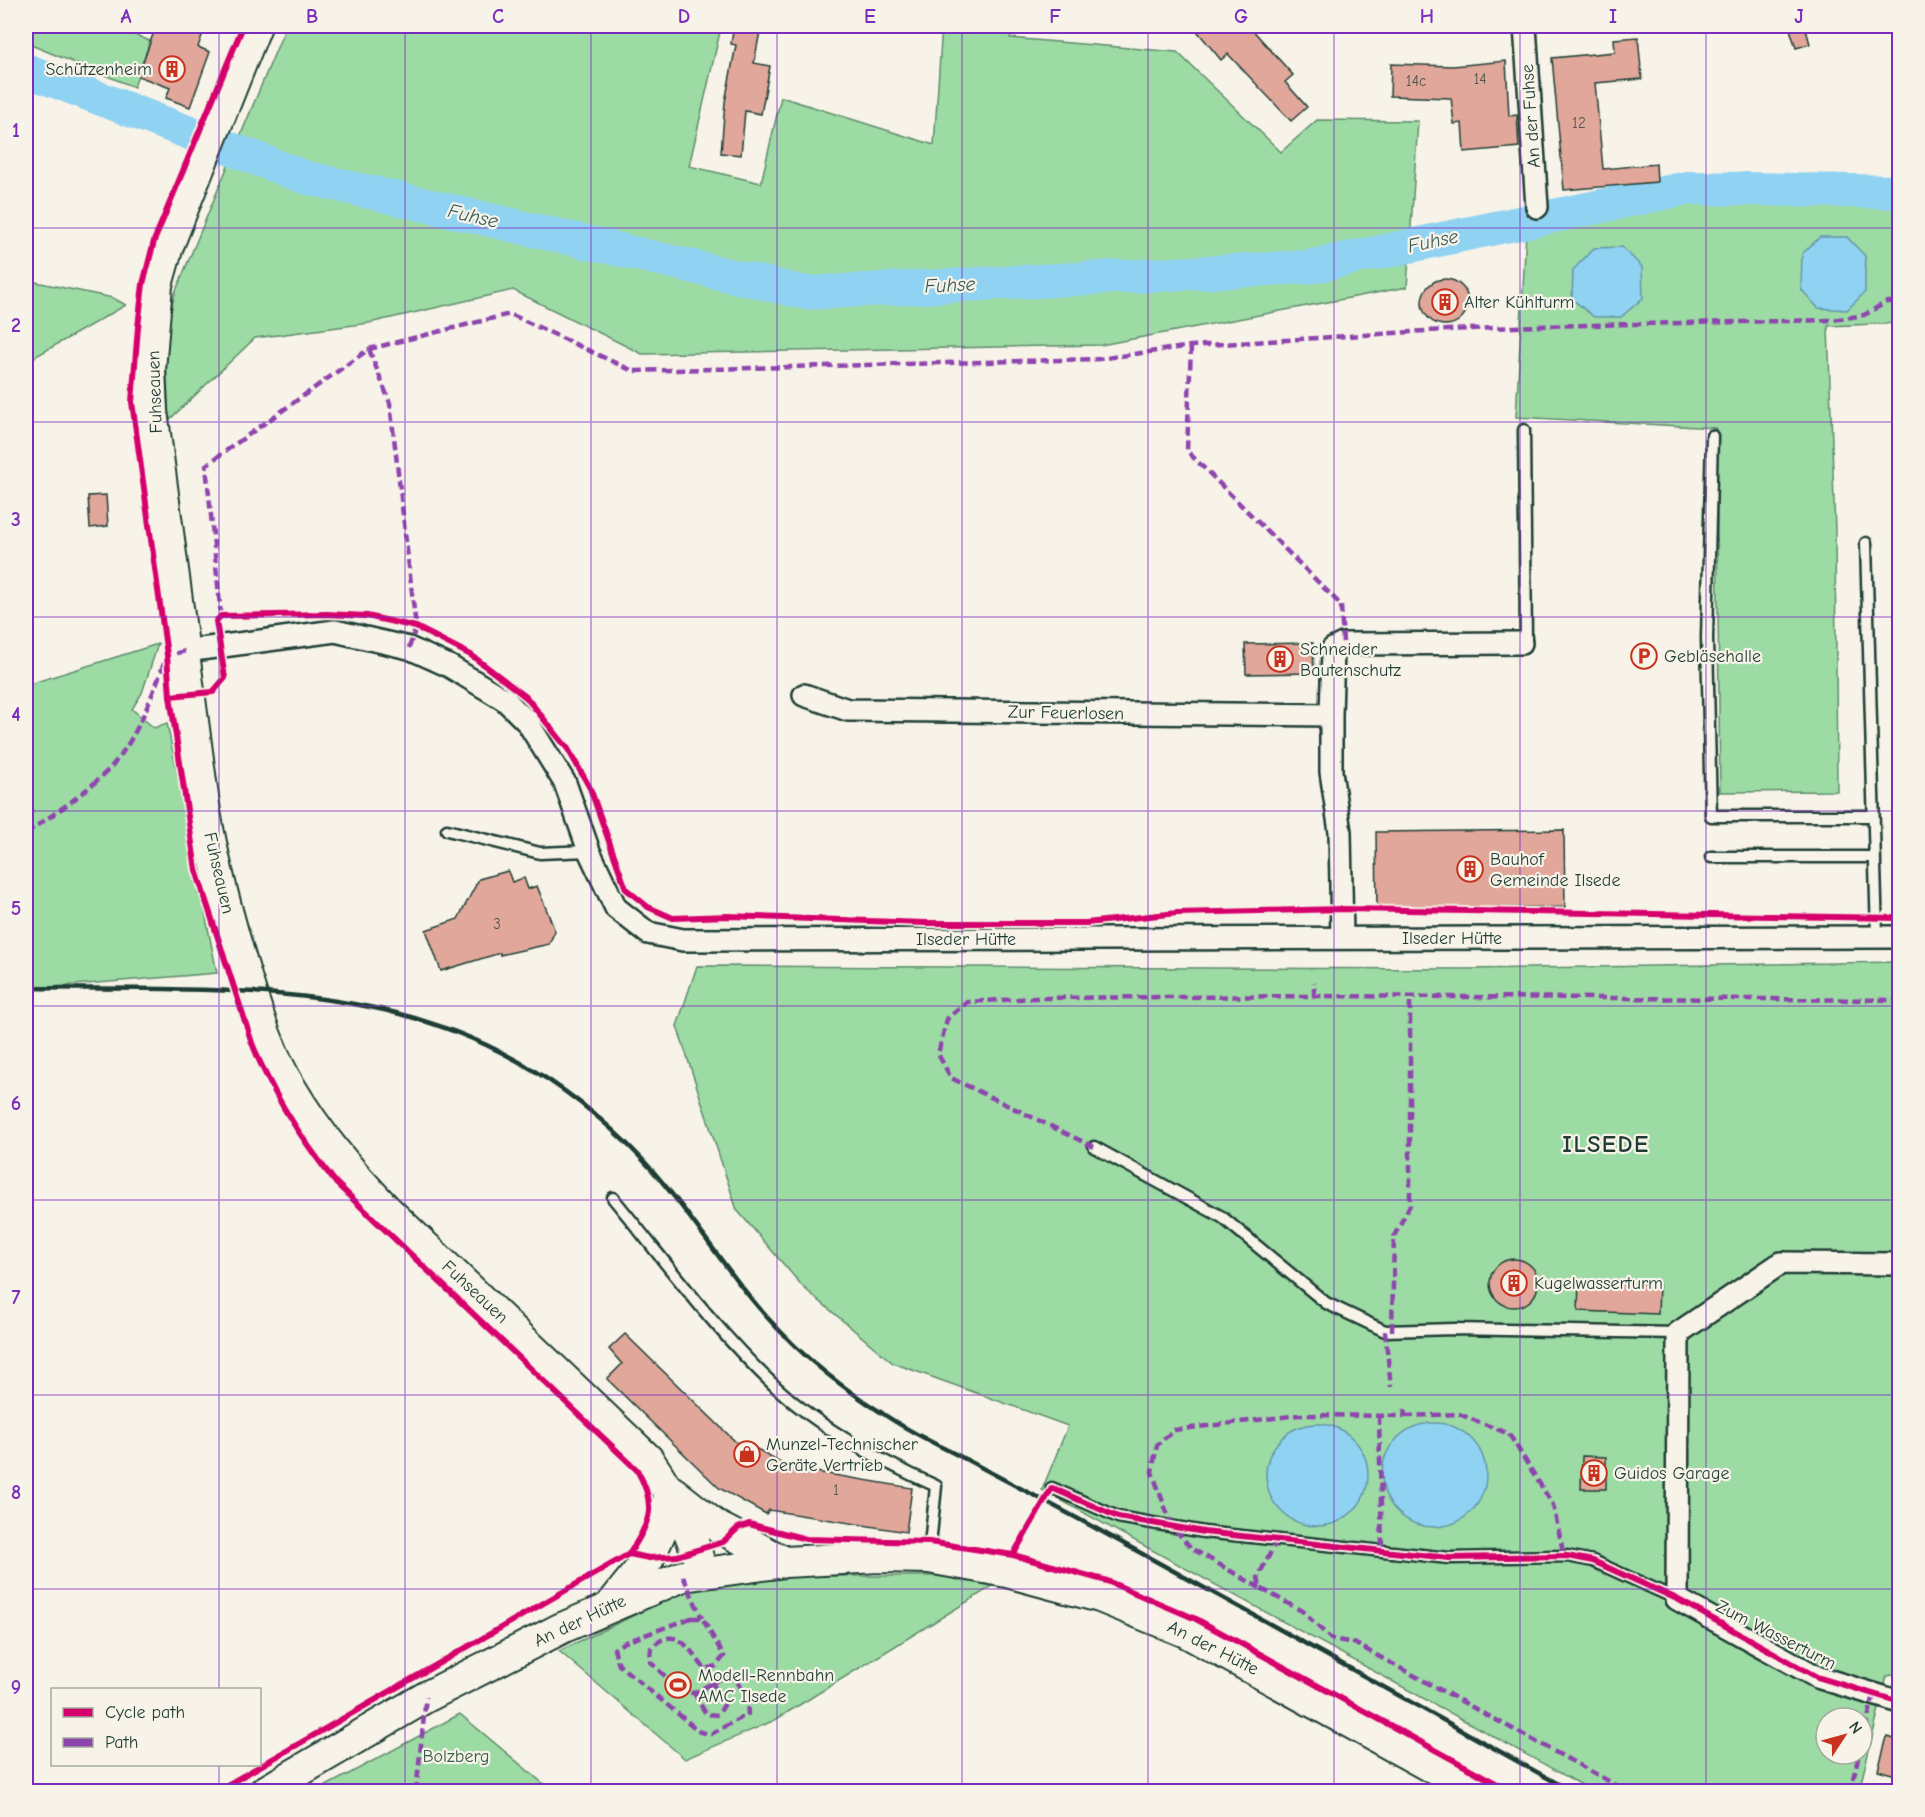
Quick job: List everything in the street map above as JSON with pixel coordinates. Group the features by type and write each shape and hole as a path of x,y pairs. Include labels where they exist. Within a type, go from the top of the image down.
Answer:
{"street":[{"name":"Fuhseauen","path":"256,26 168,246 157,285 150,370 152,411 213,861 266,1038 290,1088 313,1125 346,1167 385,1208 648,1458 670,1490 697,1550 702,1573"},
{"name":"An der Fuhse","path":"1525,26 1538,207"},
{"name":"Ilseder Hütte","path":"186,651 335,631 409,648 449,666 505,700 528,723 565,783 589,851 616,908 648,933 683,940 1899,937"},
{"path":"1342,938 1340,832 1331,772 1333,649 1343,644 1521,643"},
{"name":"Zur Feuerlosen","path":"804,695 848,710 1331,715"},
{"path":"1677,1599 1678,1333 1781,1263 1899,1264"},
{"path":"610,1606 649,1558 663,1527 670,1490 716,1526 785,1562"},
{"name":"An der Hütte","path":"264,1791 426,1697 610,1606 683,1576 785,1562 879,1557 929,1558 1007,1572 1100,1597 1186,1632 1476,1791"},
{"name":"Zum Wasserturm","path":"1677,1599 1817,1677 1899,1701"}],"lane":[{"path":"1521,643 1526,644 1524,430"},
{"path":"1712,436 1707,638 1711,816 1873,816"},
{"path":"1866,543 1877,936"},
{"path":"447,830 540,853 589,851"},
{"path":"1711,857 1875,857"},
{"path":"1094,1147 1222,1217 1326,1303 1385,1331 1454,1329 1678,1333"},
{"path":"613,1198 724,1333 777,1389 841,1437 936,1486 929,1558"},
{"path":"1052,1488 1118,1517 1204,1532 1449,1558 1575,1557 1593,1561 1677,1599"}],"green space":[{"path":"26,26 113,26 150,41 134,87 26,43"},
{"path":"286,26 705,26 720,32 689,166 761,183 781,97 934,145 942,26 1011,26 1010,38 1177,52 1281,152 1317,120 1418,121 1407,287 1101,345 642,354 513,290 369,323 255,338 169,420 165,334 175,293"},
{"path":"1687,195 1899,200 1899,323 1828,326 1835,531 1837,791 1720,792 1716,428 1516,417 1526,232"},
{"path":"26,280 113,298 126,305 26,362"},
{"path":"158,644 142,693 132,709 154,728 167,723 217,973 26,989 26,818 33,812 26,800 26,685"},
{"path":"1899,962 1899,1674 1887,1676 1874,1729 1874,1706 1814,1706 1814,1766 1865,1766 1859,1791 1593,1791 1042,1490 1068,1426 893,1363 804,1288 737,1210 677,1026 697,966 1466,969"},
{"path":"728,1576 937,1576 996,1584 775,1720 685,1759 559,1651 702,1583"},
{"name":"Bolzberg","path":"460,1714 552,1791 317,1791"}],"water":[{"path":"1820,237 1847,237 1865,256 1865,292 1847,310 1818,308 1801,289 1802,254"},
{"path":"1622,247 1642,267 1643,298 1621,317 1594,317 1572,299 1573,270 1594,248"},
{"path":"1434,1423 1454,1427 1463,1432 1477,1446 1482,1455 1486,1475 1482,1495 1477,1504 1463,1518 1454,1523 1434,1527 1414,1523 1405,1518 1391,1504 1386,1495 1382,1475 1386,1455 1391,1446 1405,1432 1414,1427"},
{"path":"1317,1424 1337,1427 1346,1432 1360,1446 1365,1455 1368,1475 1365,1495 1360,1504 1346,1518 1337,1523 1317,1526 1297,1523 1288,1518 1274,1504 1269,1495 1266,1475 1269,1455 1274,1446 1288,1432 1297,1427"}],"building":[{"name":"Schützenheim","path":"156,26 191,26 204,30 198,47 210,52 190,107 166,98 170,88 138,76"},
{"path":"734,26 761,26 754,63 770,66 761,114 745,111 741,155 721,153 725,102 736,45 731,44"},
{"path":"1193,26 1249,26 1293,75 1285,82 1307,107 1291,121 1228,54 1221,60"},
{"path":"1789,26 1805,26 1810,44 1796,48"},
{"path":"1638,37 1642,79 1595,83 1603,169 1656,164 1657,182 1564,190 1552,58 1615,52 1614,39"},
{"path":"1506,61 1509,116 1517,115 1519,147 1464,152 1462,123 1454,124 1451,98 1390,96 1391,64 1453,66"},
{"name":"Alter Kühlturm","path":"1450,279 1462,285 1467,293 1467,311 1462,319 1454,324 1440,325 1432,322 1425,315 1422,297 1425,289 1432,282"},
{"path":"106,495 108,526 90,528 88,496"},
{"name":"Schneider Bautenschutz","path":"1313,643 1314,673 1246,674 1245,644"},
{"name":"Bauhof Gemeinde Ilsede","path":"1564,830 1565,907 1377,909 1376,832"},
{"path":"508,871 512,882 524,878 528,889 537,886 555,931 549,944 500,955 500,953 441,971 426,930 458,919 479,879"},
{"name":"Kugelwasserturm","path":"1514,1259 1531,1266 1538,1283 1531,1300 1514,1307 1497,1300 1490,1283 1497,1266"},
{"path":"1579,1281 1659,1284 1658,1314 1578,1311"},
{"path":"625,1334 741,1447 744,1442 792,1468 912,1488 906,1532 769,1510 766,1514 719,1488 607,1379 622,1364 609,1349"},
{"name":"Guidos Garage","path":"1582,1456 1606,1457 1606,1489 1581,1489"},
{"path":"1887,1737 1899,1740 1899,1776 1878,1770"}],"waterway":[{"name":"Fuhse","path":"26,70 304,177 806,293 1308,267 1688,188 1900,192"}],"railway":[{"path":"26,988 196,990 277,994 355,1004 430,1023 503,1053 573,1097 641,1158 678,1201 728,1270 783,1334 830,1376 892,1420 1097,1529 1573,1792"}],"marked path":[{"path":"221,616 206,465 369,349 510,314 633,371 1099,359 1191,346 1426,331 1538,326 1833,320 1864,315 1887,302 1900,302"},
{"path":"1191,346 1187,451 1341,605 1343,644"},
{"path":"369,349 390,403 416,627 409,648"},
{"path":"26,833 80,795 109,769 136,730 167,655 186,651"},
{"path":"1314,982 1314,996"},
{"path":"1094,1147 951,1078 938,1054 947,1019 967,1002 1035,998 1314,996 1900,1000"},
{"path":"1392,1331 1394,1236 1410,1205 1410,998"},
{"path":"1385,1331 1391,1387"},
{"path":"1260,1588 1191,1548 1172,1526 1152,1472 1157,1445 1174,1430 1299,1415 1405,1416 1404,1406"},
{"path":"1405,1416 1459,1414 1509,1434 1553,1505 1564,1556"},
{"path":"1379,1416 1382,1551"},
{"path":"1277,1540 1258,1577 1260,1588 1302,1611 1331,1639 1354,1643 1629,1792"},
{"path":"683,1576 702,1618"},
{"path":"691,1618 702,1618 724,1656 716,1666 705,1669 687,1647 675,1638 660,1641 651,1648 650,1662 682,1692 694,1693 727,1675 737,1682 745,1696 748,1714 711,1734 700,1732 619,1665 614,1649 623,1643 691,1618"},
{"path":"694,1693 706,1714 718,1715 724,1705 712,1682"},
{"path":"1871,1706 1874,1694"},
{"path":"416,1792 426,1697"},
{"path":"1850,1792 1856,1766"}],"cycle path":[{"path":"243,26 154,241 143,284 132,402 167,655 170,696 196,870 252,1043 278,1099 311,1150 336,1183 637,1470 649,1504 646,1523 629,1554 261,1766"},
{"path":"170,696 213,692 225,678 216,621 221,616 327,614 367,616 416,627 471,655 526,697 568,749 590,788 626,889 648,907 673,918 728,916 925,923 1086,923 1177,913 1342,909 1900,918"},
{"path":"1013,1555 1052,1488 1118,1517 1204,1532 1449,1558 1567,1556 1593,1561 1677,1599 1817,1677 1900,1702"},
{"path":"629,1554 649,1558 677,1556 723,1542 738,1528 749,1524 806,1539 929,1542 1013,1555 1107,1581 1196,1619 1512,1792"},
{"path":"215,1792 260,1766"}],"place":[{"name":"Schützenheim","path":"172,69"},
{"name":"Alter Kühlturm","path":"1445,302"},
{"name":"Gebläsehalle","path":"1644,656"},
{"name":"Schneider Bautenschutz","path":"1280,659"},
{"name":"Bauhof Gemeinde Ilsede","path":"1470,869"},
{"name":"Kugelwasserturm","path":"1514,1283"},
{"name":"Munzel-Technischer Geräte Vertrieb","path":"747,1454"},
{"name":"Guidos Garage","path":"1594,1473"},
{"name":"Modell-Rennbahn AMC Ilsede","path":"678,1685"}],"district":[{"name":"ILSEDE","path":"1606,1144"}]}
